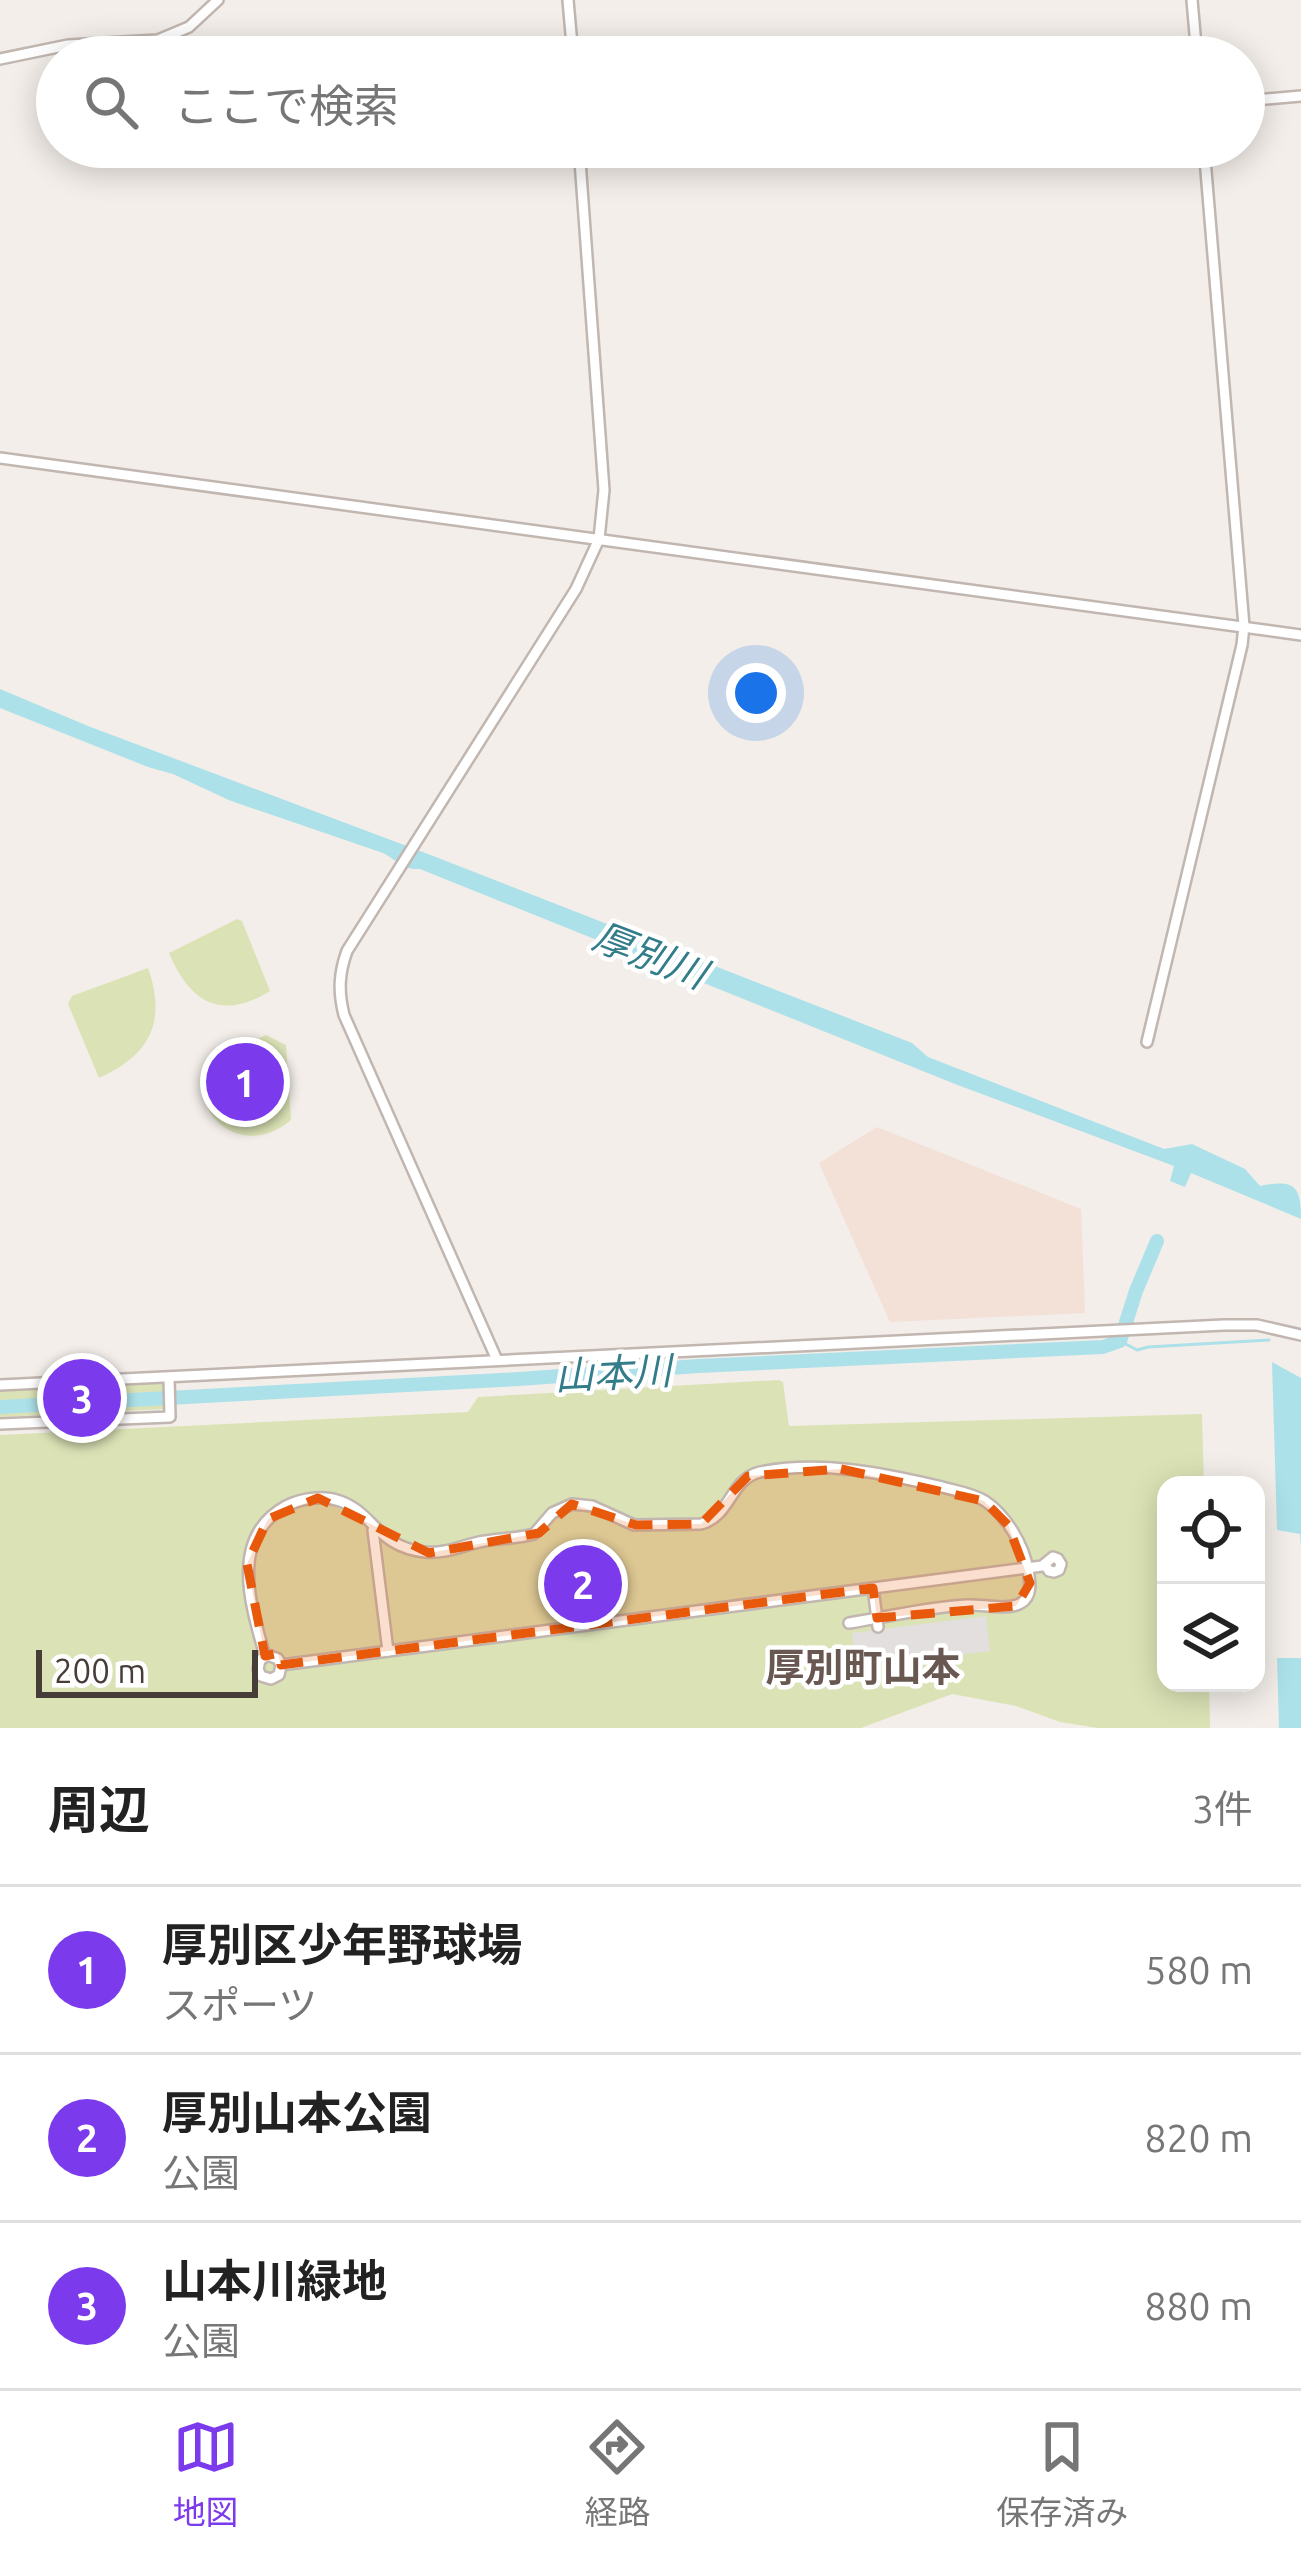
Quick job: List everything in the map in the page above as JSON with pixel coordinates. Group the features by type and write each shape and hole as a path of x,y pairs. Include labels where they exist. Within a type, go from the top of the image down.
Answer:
{"street":[{"path":"168,36 189,28 218,0"},
{"path":"568,0 571,36"},
{"path":"1192,0 1195,36"},
{"path":"0,59 36,51"},
{"path":"1265,100 1301,97"},
{"path":"497,1360 344,1015 339,980 347,950 576,589 599,539 604,490 580,168"},
{"path":"1148,1042 1244,626 1206,168"},
{"path":"0,458 1301,634"},
{"path":"0,1384 1257,1325 1301,1335"},
{"path":"0,1424 170,1414 169,1378"},
{"path":"265,1656 247,1564 268,1519 300,1500 339,1501 372,1522 388,1540 429,1553 534,1534 552,1513 572,1504 634,1525 701,1525 721,1514 748,1476 799,1468 841,1469 900,1477 976,1496 1001,1514 1028,1568 1030,1590 1016,1606 955,1606 849,1623"},
{"path":"372,1522 388,1652"},
{"path":"281,1665 1046,1566"},
{"path":"873,1588 877,1622"},
{"path":"265,1656 257,1666 264,1678 277,1677 281,1665"},
{"path":"265,1656 275,1657 281,1665"}],"highlighted area":[{"path":"841,1469 984,1501 1008,1525 1030,1583 1016,1606 877,1618 873,1588 281,1665 278,1653 265,1656 247,1564 268,1519 318,1498 429,1553 539,1533 572,1504 636,1525 701,1524 748,1476"}],"shaded area":[{"path":"877,1127 1081,1209 1085,1313 890,1322 819,1163"},
{"path":"986,1616 990,1651 856,1668 852,1633"}],"green space":[{"path":"237,919 242,921 270,991 236,1005 209,1002 187,984 169,953"},
{"path":"148,968 156,1005 150,1035 131,1059 99,1078 68,1004 72,996"},
{"path":"266,1035 286,1045 291,1120 274,1131 240,1134 226,1128 206,1103 204,1065"},
{"path":"164,1378 165,1409 0,1417 0,1387"},
{"path":"779,1380 789,1426 1202,1414 1204,1476 1157,1476 1157,1692 1209,1692 1210,1728 1098,1728 952,1694 861,1728 0,1728 0,1435 468,1412 478,1397"}],"water":[{"name":"厚別川","path":"0,689 912,1043 928,1057 1164,1149 1192,1144 1245,1169 1260,1186 1294,1188 1301,1219 1191,1173 1185,1187 1170,1181 1174,1166 404,866 383,853 231,801 0,708"},
{"path":"1272,1362 1301,1378 1301,1547 1300,1534 1277,1530"},
{"path":"1277,1658 1301,1658 1301,1728 1279,1728"}],"waterway":[{"name":"山本川","path":"0,1407 1103,1347 1120,1341 1157,1241"},
{"path":"1120,1341 1137,1350 1269,1340"}],"place":[{"name":"厚別区少年野球場","path":"245,1082"},
{"name":"山本川緑地","path":"82,1398"},
{"name":"厚別山本公園","path":"583,1584"}],"district":[{"name":"厚別町山本","path":"863,1667"}]}
